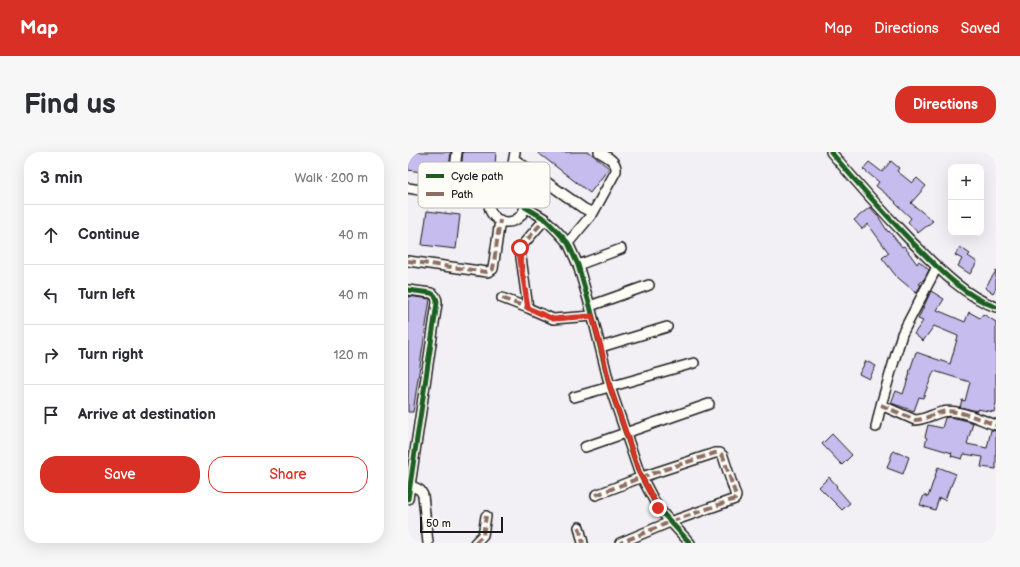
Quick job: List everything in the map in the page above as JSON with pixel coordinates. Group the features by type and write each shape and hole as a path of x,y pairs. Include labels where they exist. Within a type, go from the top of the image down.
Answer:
{"street":[{"path":"456,162 457,152"},
{"path":"568,244 593,213 616,171 617,168 614,163 599,152"},
{"path":"831,152 863,190 937,267 977,299 996,308"},
{"path":"514,155 523,162"},
{"path":"550,183 583,208 593,213"},
{"path":"408,188 418,189"},
{"path":"490,208 493,215 500,220 508,222 515,220 521,215 524,208"},
{"path":"527,208 545,219 568,244 578,265 601,347 610,387 642,477 658,508 690,543"},
{"path":"528,308 520,248 545,219"},
{"path":"408,261 490,272 493,269 500,220"},
{"path":"578,265 621,249"},
{"path":"876,427 902,334 937,267"},
{"path":"590,306 649,285"},
{"path":"408,290 431,293 437,298 412,451 408,499"},
{"path":"502,298 553,319 592,316"},
{"path":"601,347 667,327"},
{"path":"574,397 694,363"},
{"path":"585,447 709,404"},
{"path":"881,405 916,420 920,420 943,411 955,411 996,425"},
{"path":"596,495 642,477 718,452 722,454 736,496 735,499 670,522 620,543"},
{"path":"410,485 420,490 423,494 428,543"},
{"path":"475,543 483,535 486,516"},
{"path":"579,527 582,543"}],"building":[{"path":"408,152 451,152 450,162 418,162 418,172 408,170"},
{"path":"463,152 496,152 495,162 462,162"},
{"path":"537,152 589,152 609,168 590,193"},
{"path":"891,161 899,168 897,171 912,183 917,178 926,186 911,203 933,221 918,233 908,222 911,218 895,203 896,202 876,186 879,182 863,169 869,162 882,172"},
{"path":"870,207 878,216 888,232 889,231 902,247 904,246 917,264 919,261 929,270 925,278 919,284 921,285 916,293 896,276 882,258 889,253 868,224 862,229 854,220"},
{"path":"427,211 460,215 456,249 422,245"},
{"path":"960,247 970,254 968,256 977,262 970,274 958,266 962,259 955,255"},
{"path":"996,271 996,288 993,293 985,288"},
{"path":"931,291 944,299 937,310 965,322 969,312 980,318 983,314 996,322 996,403 994,412 977,409 977,411 960,407 962,400 965,401 970,382 934,371 923,398 919,397 914,411 891,403 896,391 903,394 916,352 950,364 958,336 934,326 923,341 914,334 923,321 918,319"},
{"path":"408,296 430,299 413,412 408,412"},
{"path":"866,361 876,366 869,379 859,374"},
{"path":"948,417 973,423 967,444 987,448 991,430 996,431 996,469 981,467 983,457 964,454 962,459 951,456 952,453 925,445 928,425 942,428 945,418"},
{"path":"832,434 852,455 842,465 822,444"},
{"path":"893,451 909,457 903,474 887,468"},
{"path":"938,467 956,474 945,500 939,498 935,510 920,505 924,495 928,497"},
{"path":"829,477 850,503 842,510 819,487"}],"marked path":[{"path":"528,308 520,248 545,219"},
{"path":"408,261 487,272 490,271 493,269 500,220"},
{"path":"502,298 553,319 592,316"},
{"path":"881,405 915,420 948,411 969,415 996,425"},
{"path":"596,495 642,477 715,453 720,453 723,456 736,496 735,499 670,522 620,543"},
{"path":"475,543 483,535 486,516"},
{"path":"579,527 583,543"}],"cycle path":[{"path":"831,152 890,219 939,269 972,295 996,307"},
{"path":"527,208 545,219 568,243 578,265 590,306 610,387 639,472 658,508 690,543"},
{"path":"408,290 431,293 437,300 408,499"}],"route":[{"path":"520,248 519,253 528,308 553,319 592,316 610,387 639,472 658,508"}]}
